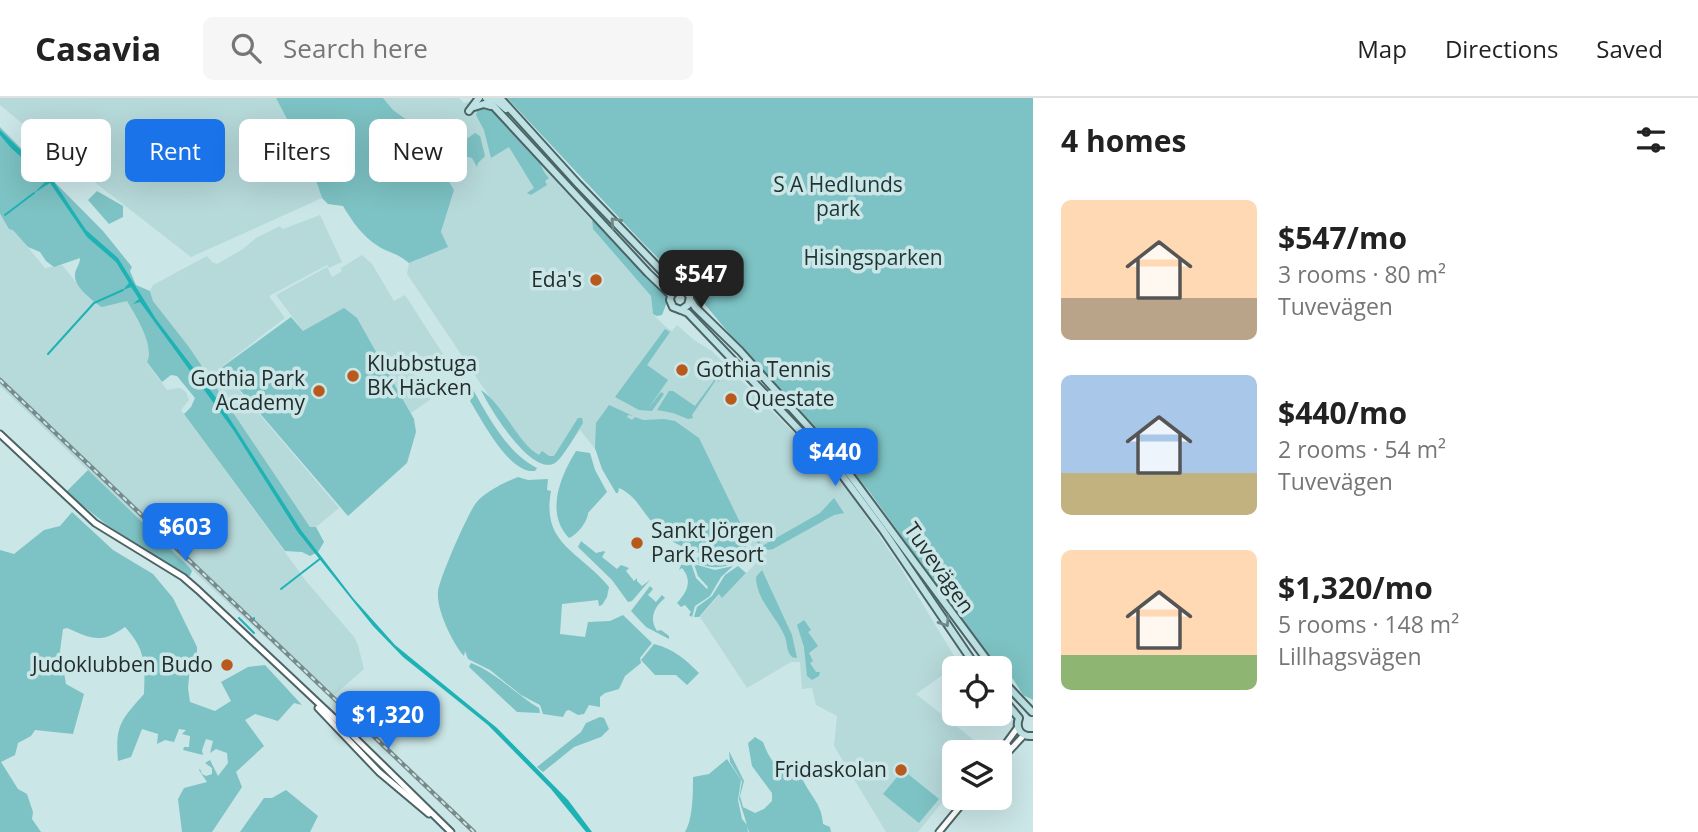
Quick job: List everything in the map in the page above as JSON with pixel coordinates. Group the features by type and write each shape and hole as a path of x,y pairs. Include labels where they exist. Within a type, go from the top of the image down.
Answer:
{"main road":[{"name":"Tuvevägen","path":"486,98 671,295 672,305 688,313 842,475 969,656"},
{"path":"493,98 505,109 511,110"},
{"name":"Tuvevägen","path":"500,98 679,289 688,293 705,318 740,351 852,476 983,656"},
{"path":"475,103 496,109"},
{"path":"671,295 679,289"},
{"path":"681,310 690,299"},
{"path":"1012,691 1032,712"},
{"path":"1012,710 1019,718"},
{"path":"1030,737 1017,727 1019,718 1024,713 1032,712"}],"street":[{"path":"0,434 95,523 183,577 198,590 451,832"},
{"path":"1008,740 1017,727"},
{"path":"1012,752 1030,737"},
{"path":"939,832 957,810"}],"shaded area":[{"path":"0,98 276,98 287,119 239,119 239,182 317,182 322,198 191,257 94,182 111,182 111,119 21,119 21,122 0,105"},
{"path":"383,98 459,98 464,103 471,101 504,124 592,221 593,229 651,296 653,314 672,331 677,325 712,351 849,492 899,565 954,656 942,656 942,676 916,694 942,715 942,726 956,726 974,740 942,740 942,803 918,832 886,832 834,746 837,716 816,705 812,688 802,689 800,662 791,662 747,688 700,617 720,594 723,597 758,561 749,541 596,450 580,430 560,458 551,463 540,462 528,454 407,274 409,263 418,260 441,233 454,190 449,182 467,182 467,119 406,119"},
{"path":"0,130 21,150 21,157 11,148 0,135"},
{"path":"45,182 54,182 86,230 118,258 156,319 217,399 301,530 353,598 395,645 497,728 568,800 592,832 586,832 551,789 488,725 403,657 373,626 297,531 234,431 140,302 133,304 139,299 131,287 123,290 129,283 116,262 87,237 50,183 34,193"},
{"path":"0,215 9,229 13,229 45,268 62,265 89,298 124,287 152,340 147,363 167,390 180,388 186,392 189,400 181,410 306,581 354,637 364,669 331,698 190,568 0,386"},
{"path":"320,215 342,262 329,268 327,265 269,296 285,318 220,368 339,508 316,527 310,527 189,347 153,301 150,291 153,285 207,256 217,264 256,238 280,226 283,229"},
{"path":"362,255 372,264 394,301 405,295 443,354 414,375 423,387 429,383 432,387 425,391 431,399 411,413 357,318 303,331 276,295 327,267 332,277"}],"green space":[{"path":"276,98 383,98 406,119 369,119 369,182 449,182 454,190 441,232 448,247 409,263 367,238 343,206 328,204 322,198 317,182 355,182 355,119 287,119"},
{"name":"S A Hedlunds park","path":"507,98 1033,98 1033,700 1023,695 1012,678 1012,656 989,656 869,491 752,361 703,302 699,298 695,304 693,293"},
{"path":"487,107 536,155 549,178 545,181 547,185 531,195 527,193 534,188 509,147 491,158 484,130 476,115 478,108"},
{"path":"0,127 21,148 21,182 54,182 103,231 132,267 130,271 136,285 150,291 153,301 189,347 310,527 316,527 324,542 318,552 310,556 302,552 285,551 184,414 195,398 177,376 171,375 162,382 147,362 147,340 127,301 102,307 85,293 76,280 80,258 54,267 40,252 28,247 9,229 0,214"},
{"path":"475,133 480,136 485,156 477,167 472,158 467,157 467,139"},
{"path":"97,191 123,206 123,217 109,224 88,200"},
{"path":"595,220 626,255 663,289 667,302 662,315 653,314 651,296 593,229 592,221"},
{"name":"Gothia Park Academy","path":"344,308 357,318 414,419 416,432 407,463 348,516 221,368 291,317 303,331"},
{"path":"665,329 670,332 647,365 668,380 647,410 661,392 664,394 652,411 639,410 615,397"},
{"path":"703,363 707,363 720,376 719,382 716,380 692,415 693,418 657,410 669,391 695,406 718,375"},
{"path":"469,383 506,442 525,461 537,468 535,471 525,470 516,464 497,444 470,401 473,396 466,385"},
{"path":"481,390 497,405 531,450 539,455 542,451 554,456 578,418 582,418 583,423 558,460 545,465 523,451"},
{"path":"609,405 633,416 627,417 632,420 635,417 643,420 675,421 699,438 749,541 733,562 712,567 694,562 700,553 669,539 625,491 619,488 616,493 602,469 595,448 596,423"},
{"path":"576,451 590,453 595,470 607,492 588,513 582,527 569,538 562,528 556,506 560,483"},
{"path":"88,470 190,568 190,576 107,525 66,492"},
{"path":"518,477 528,480 548,479 547,490 551,491 549,509 557,536 609,587 602,605 599,606 598,600 562,604 560,634 585,637 588,622 610,621 623,615 652,643 640,658 641,663 625,676 619,689 605,693 600,697 600,707 589,705 584,714 578,715 569,710 563,717 543,714 540,705 521,695 490,670 468,659 465,651 464,656 442,617 438,592 454,546 472,509 490,491"},
{"path":"834,498 844,513 834,515 773,549 765,549 756,541 752,528 762,546 820,513"},
{"path":"72,512 113,550 153,574 173,598 197,647 197,656 206,659 190,667 190,702 215,711 231,701 221,682 248,667 265,665 302,705 294,703 278,721 255,714 245,720 264,746 236,772 242,787 212,832 182,832 178,799 184,788 207,782 199,770 206,776 212,774 212,768 205,763 210,760 218,776 228,763 227,753 216,749 210,753 213,741 206,739 203,755 183,750 184,747 189,747 190,736 182,734 186,730 179,729 174,742 165,740 157,744 158,734 142,729 131,757 118,761 121,724 144,694 141,650 125,627 103,638 63,629 60,651 66,684 84,694 73,734 35,730 31,736 18,743 15,755 1,762 18,789 27,794 33,812 32,819 41,832 0,832 0,550 14,554 44,530 60,526"},
{"path":"581,541 596,553 604,551 602,557 617,569 621,565 629,568 626,571 634,581 637,578 642,586 650,580 632,601 628,602 612,580 578,547"},
{"path":"691,563 696,578 707,589 694,564 715,570 733,566 721,577 710,596 695,606 692,617 685,605 681,607 677,603 684,595 688,582 682,568 679,570 681,565"},
{"path":"738,566 746,573 722,598 719,594 699,617 694,617 697,607 712,596 725,575"},
{"path":"762,570 792,635 797,658 790,655 785,637 760,594 756,577"},
{"path":"650,586 653,589 648,595 656,602 662,595 665,598 656,609 653,622 657,631 661,630 669,639 646,627 631,611"},
{"path":"804,620 811,630 808,632 818,646 809,653 813,661 810,663 816,672 820,672 819,676 812,680 807,676 804,647 797,625"},
{"path":"654,644 679,655 699,673 687,685 676,675 655,675 641,660"},
{"path":"471,663 498,678 539,708 540,713 517,712 469,667"},
{"path":"604,718 609,729 601,737 574,747 543,772 537,767 581,732 586,723"},
{"path":"755,737 763,742 769,756 780,769 789,774 801,775 820,810 823,824 830,827 831,832 749,832 747,826 748,832 685,832 691,813 693,777 709,774 727,759 741,780 738,800 742,819 747,825 739,799 742,781 730,762 729,751 744,781 740,796 743,807 755,813 772,801 772,793 752,766 748,743"},
{"path":"903,770 939,799 919,823 883,794"},
{"path":"286,790 318,816 310,832 240,832 264,798 272,798"}],"waterway":[{"path":"5,215 34,193"},
{"path":"48,354 94,303 123,290"},
{"path":"281,589 321,558"},
{"path":"239,618 254,633"}],"railway":[{"path":"0,380 474,832"}],"place":[{"name":"Eda's","path":"596,280"},
{"name":"Gothia Tennis","path":"682,370"},
{"name":"Klubbstuga BK Häcken","path":"353,376"},
{"name":"Gothia Park Academy","path":"319,391"},
{"name":"Questate","path":"731,399"},
{"name":"Sankt Jörgen Park Resort","path":"637,543"},
{"name":"Judoklubben Budo","path":"227,665"},
{"name":"Fridaskolan","path":"901,770"}],"park label":[{"name":"Hisingsparken","path":"873,258"}]}
